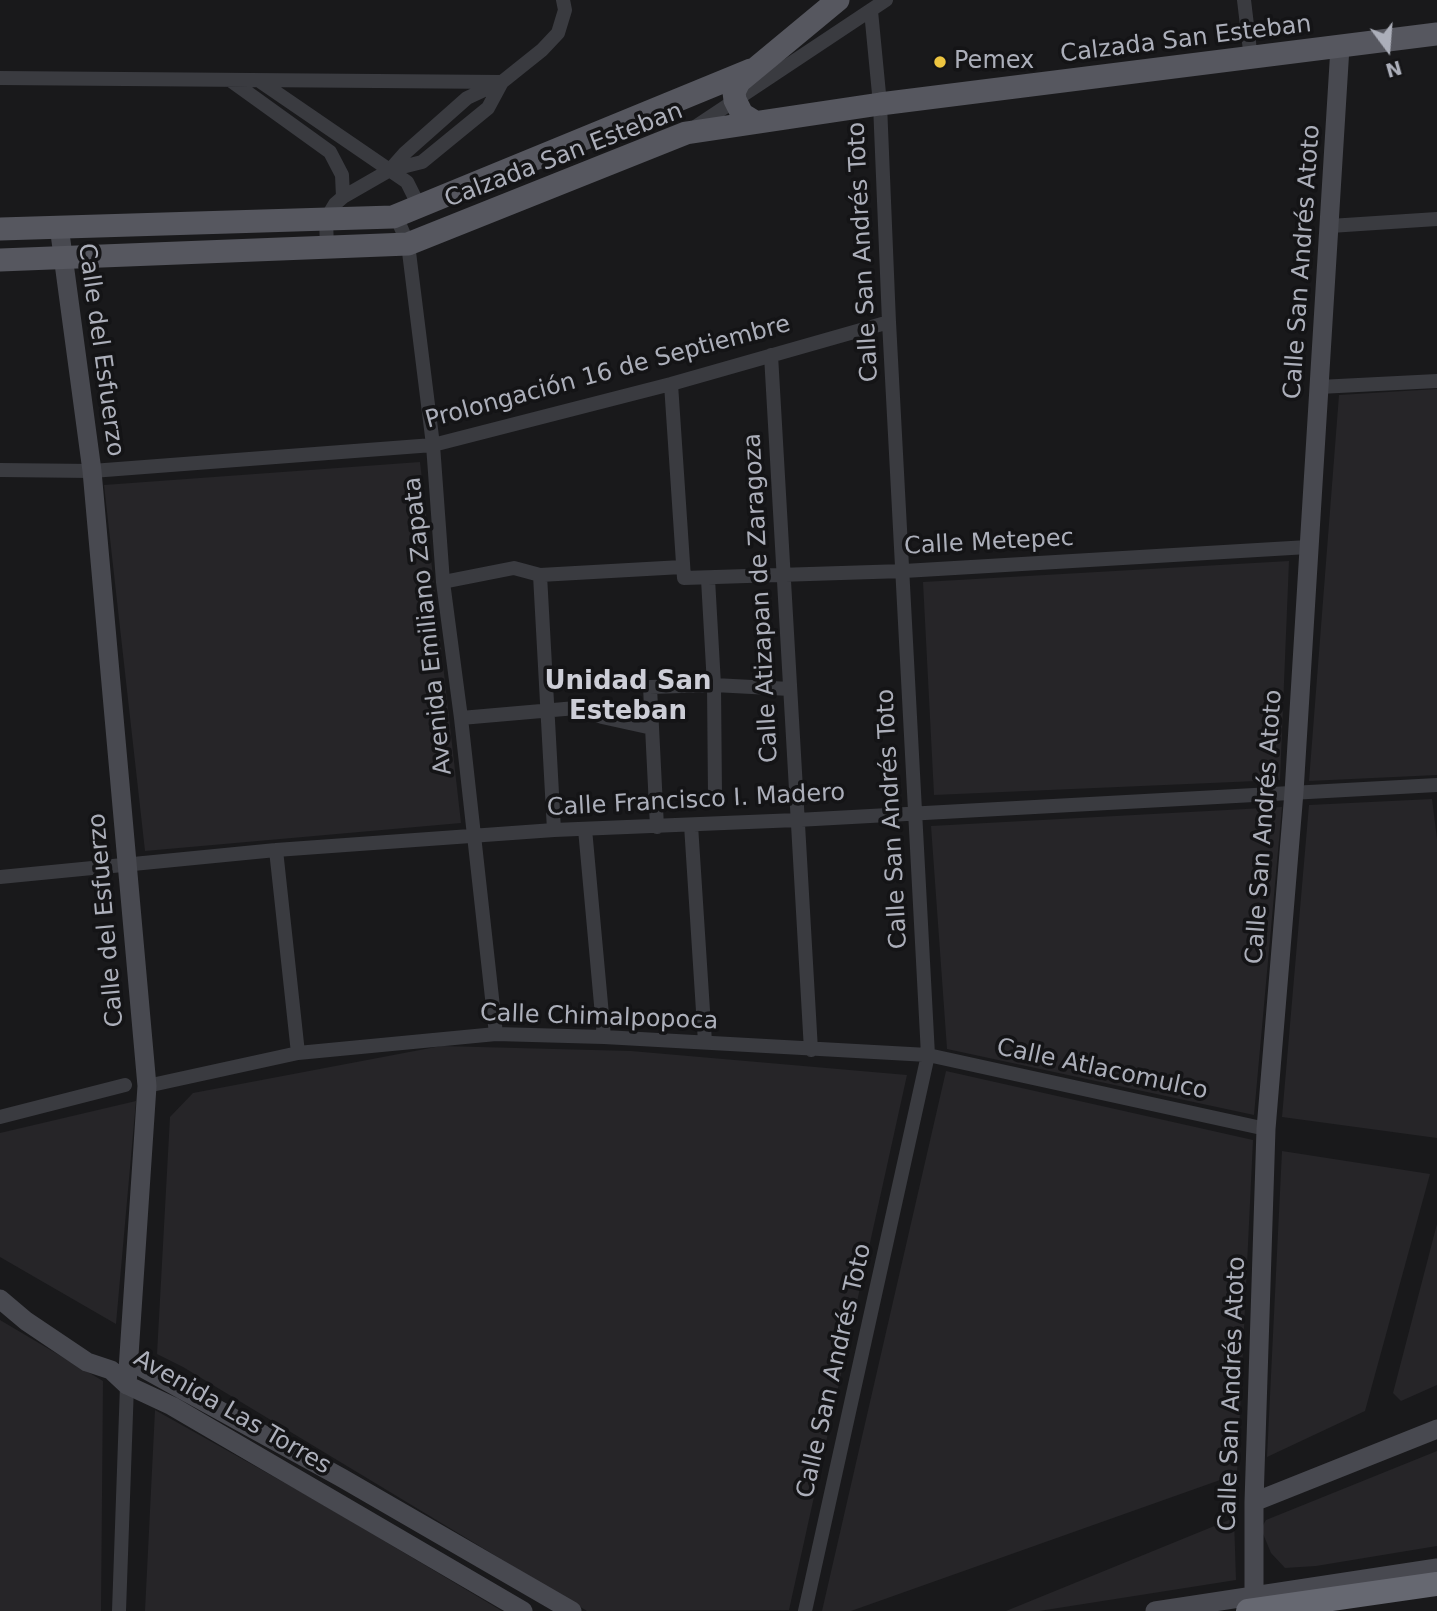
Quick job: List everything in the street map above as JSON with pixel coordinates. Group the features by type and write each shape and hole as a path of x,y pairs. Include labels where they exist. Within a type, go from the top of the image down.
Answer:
{"highway":[{"path":"1252,1606 1437,1584"}],"main road":[{"path":"755,122 742,114 735,100 734,92 739,82 838,0"},
{"name":"Calzada San Esteban","path":"0,260 408,244 686,133 880,104 1437,34"},
{"name":"Calzada San Esteban","path":"0,229 396,216 751,70"},
{"path":"443,196 454,225"},
{"path":"235,221 237,250"}],"street":[{"path":"390,170 405,153 467,98 502,82 542,50 558,33 565,10 563,0"},
{"path":"686,133 886,0"},
{"path":"1244,0 1251,59"},
{"name":"Calle San Andrés Toto","path":"805,1611 928,1055 880,104 871,11"},
{"name":"Calle San Andrés Atoto","path":"1252,1606 1266,1129 1294,792 1340,47"},
{"path":"0,78 502,82"},
{"path":"228,79 330,152 342,175 343,197"},
{"path":"261,82 407,182 419,206"},
{"path":"327,248 326,219 343,197 390,170 422,162 488,108 502,82"},
{"name":"Avenida Emiliano Zapata","path":"396,216 408,244 433,445 443,582 496,1034"},
{"path":"1330,226 1437,219"},
{"name":"Calle del Esfuerzo","path":"59,226 92,471 147,1086 127,1385 119,1611"},
{"name":"Prolongación 16 de Septiembre","path":"0,470 92,471 433,445 671,384 889,322"},
{"name":"Calle Atizapan de Zaragoza","path":"771,355 811,1049"},
{"path":"1319,387 1437,380"},
{"path":"671,384 682,567"},
{"name":"Calle Metepec","path":"443,582 514,568 540,575 682,567 684,579 708,579 904,571 1308,547"},
{"path":"540,575 554,830"},
{"path":"708,579 714,685 715,796"},
{"path":"657,827 650,687 714,685 790,689"},
{"path":"461,718 576,708 652,728"},
{"name":"Calle Francisco I. Madero","path":"0,877 276,850 554,830 797,820 1437,785"},
{"path":"691,825 705,1042"},
{"path":"584,829 604,1037"},
{"path":"276,850 298,1053"},
{"name":"Calle Chimalpopoca","path":"147,1086 298,1053 496,1034 604,1037 928,1055"},
{"name":"Calle Atlacomulco","path":"928,1055 1266,1129"},
{"path":"0,1117 125,1085"},
{"name":"Avenida Las Torres","path":"0,1299 26,1321 88,1362 111,1370 127,1385 172,1406 523,1611"},
{"path":"111,1370 130,1361"},
{"name":"Avenida Las Torres","path":"130,1361 342,1478 572,1611"},
{"path":"1254,1502 1437,1429"},
{"name":"Avenida Las Torres","path":"330,1497 342,1478"},
{"path":"395,1536 407,1516"},
{"path":"1253,1559 1265,1577 1286,1591"},
{"path":"481,1586 494,1566"},
{"path":"1155,1611 1252,1606 1286,1591 1437,1568"}],"shaded area":[{"path":"1437,389 1437,775 1309,781 1339,395"},
{"path":"420,462 461,823 145,851 104,485"},
{"path":"1289,561 1280,780 934,795 923,582"},
{"path":"1432,799 1437,839 1437,1138 1282,1117 1309,805"},
{"path":"1282,807 1254,1115 947,1049 931,826"},
{"path":"441,1046 631,1051 907,1075 789,1610 587,1611 183,1367 157,1354 170,1117 193,1093"},
{"path":"946,1071 1253,1140 1237,1474 851,1611 822,1611"},
{"path":"136,1101 116,1324 0,1257 0,1133"},
{"path":"1282,1151 1430,1174 1365,1411 1267,1457"},
{"path":"1437,1224 1437,1385 1401,1401 1393,1393"},
{"path":"0,1320 103,1381 101,1611 0,1611"},
{"path":"155,1410 319,1502 502,1611 145,1611"},
{"path":"1437,1451 1437,1546 1316,1566 1285,1568 1271,1553 1261,1529 1266,1520"},
{"path":"1234,1518 1236,1580 1039,1611 1006,1611"}],"place":[{"name":"Pemex","path":"940,62"}],"district":[{"name":"Unidad San Esteban","path":"628,697"}]}
